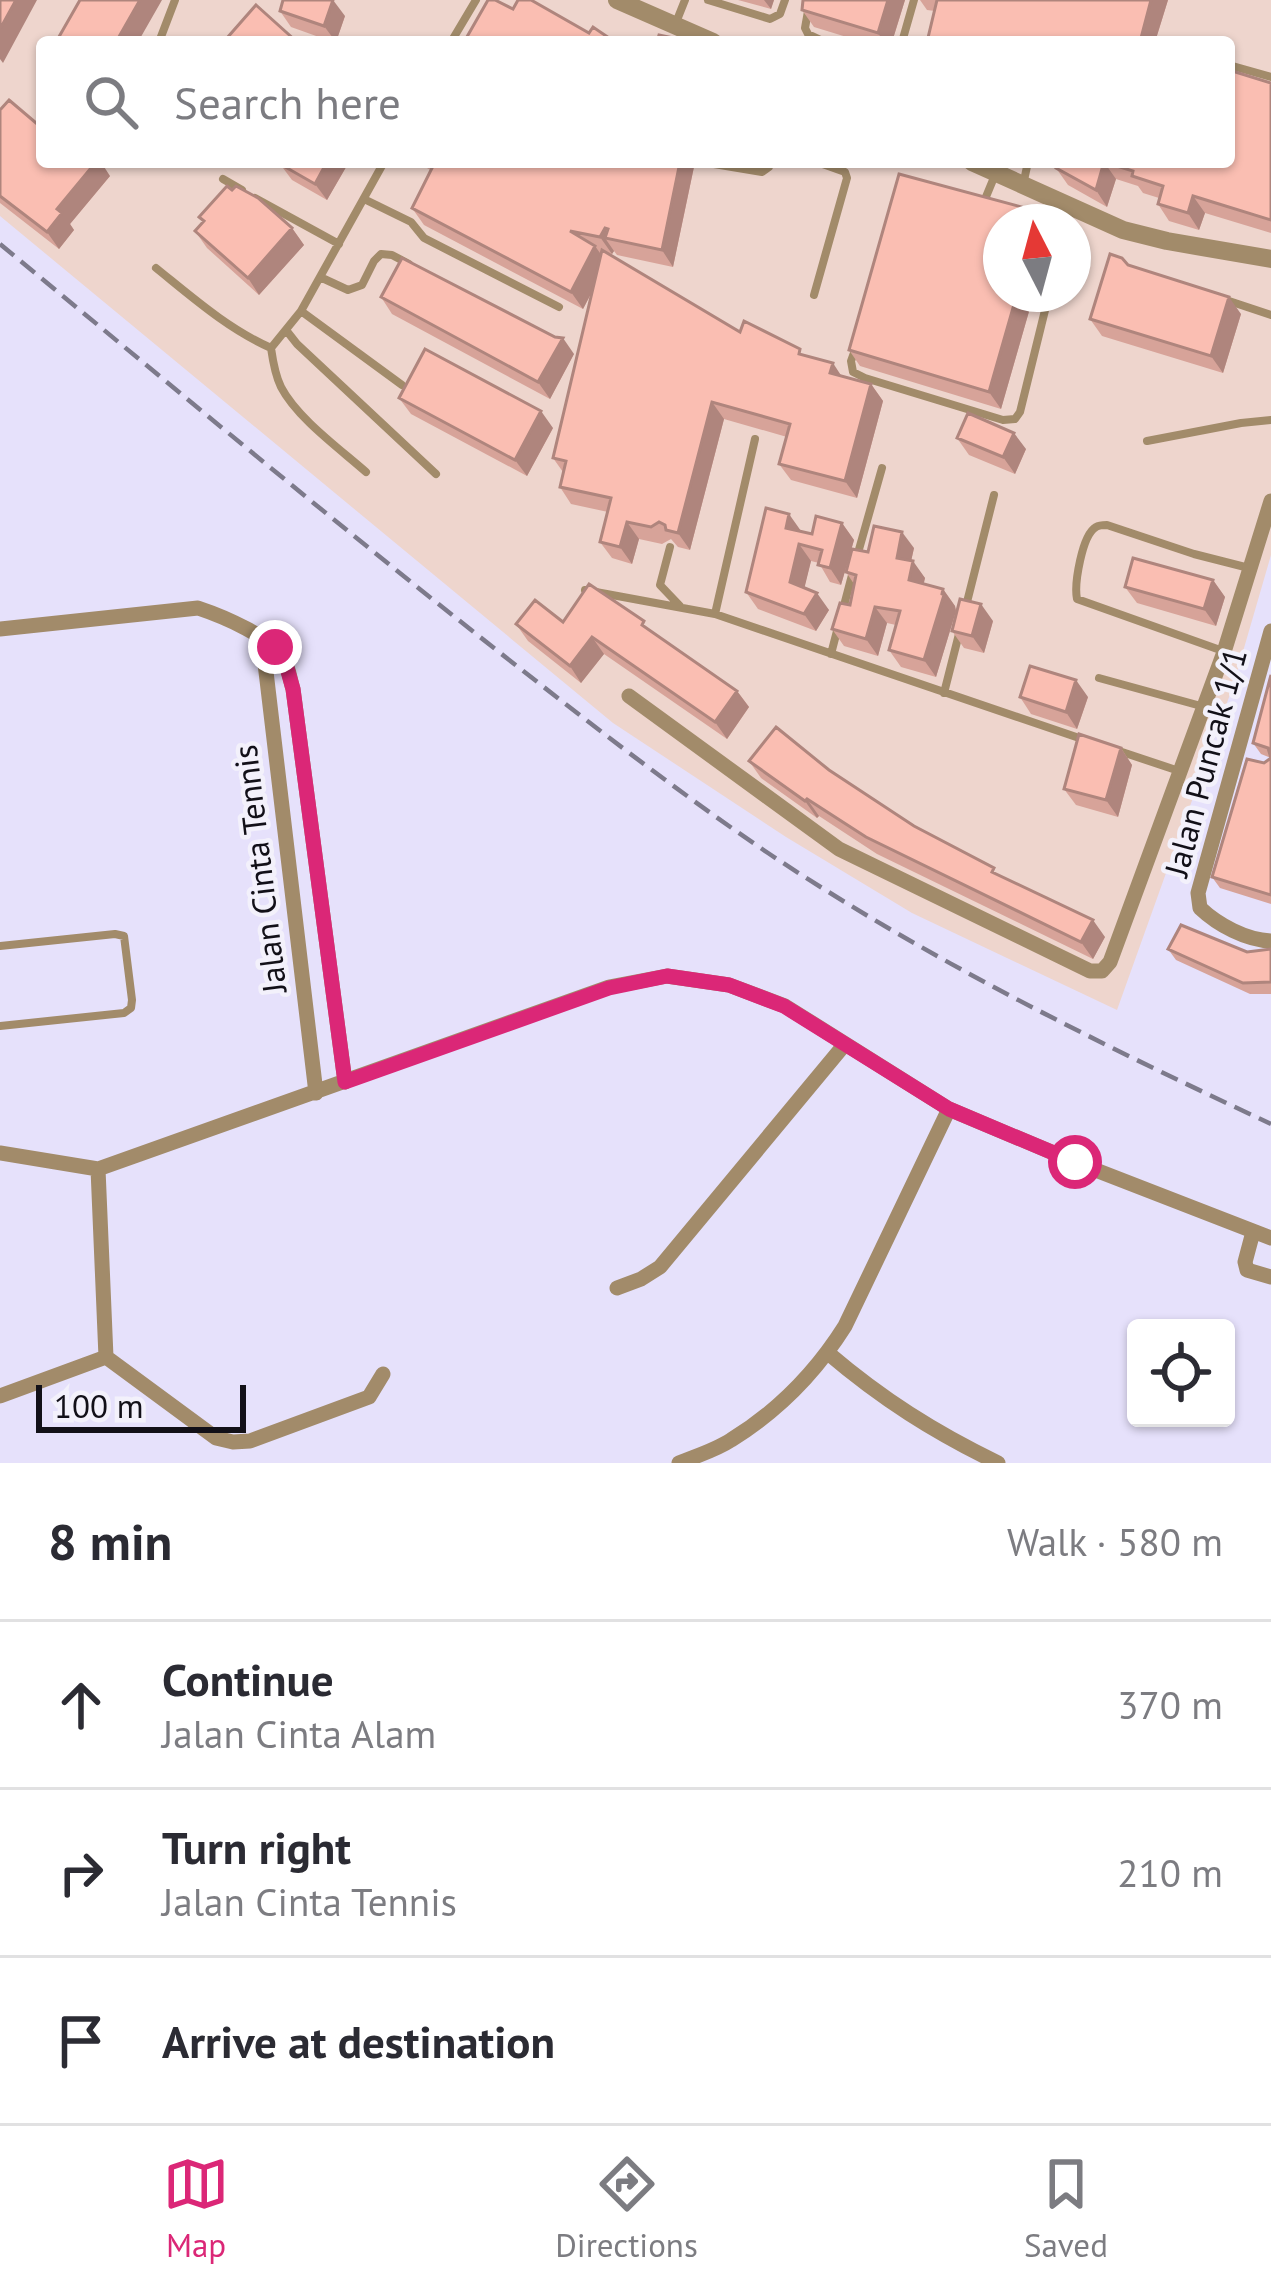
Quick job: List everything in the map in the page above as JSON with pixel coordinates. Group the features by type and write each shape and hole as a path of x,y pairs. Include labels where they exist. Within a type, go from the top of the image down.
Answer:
{"street":[{"path":"617,0 699,36"},
{"path":"985,168 1123,230 1271,259"},
{"path":"629,696 839,849 1090,970 1102,971 1111,962 1224,652 1271,501"},
{"path":"0,629 198,608 262,638"},
{"name":"Jalan Puncak 1/1","path":"1271,631 1198,892 1200,908 1213,920 1271,941"},
{"name":"Jalan Cinta Tennis","path":"262,638 285,661 293,689 345,1082"},
{"name":"Jalan Cinta Tennis","path":"262,638 316,1093"},
{"path":"268,693 293,689"},
{"path":"0,1153 98,1169 609,988 667,976 729,985 784,1006 949,1109 1271,1238"},
{"path":"616,1288 660,1267 845,1045"},
{"path":"679,1463 729,1442 781,1404 828,1354 949,1109"},
{"path":"98,1169 106,1357"},
{"path":"1253,1232 1247,1270 1271,1277"},
{"path":"828,1354 875,1394 998,1463"},
{"path":"106,1357 216,1438 233,1442 250,1441 369,1397 383,1374"},
{"path":"0,1396 106,1357"}],"lane":[{"path":"161,36 175,0"},
{"path":"455,36 476,0"},
{"path":"675,26 685,0"},
{"path":"708,0 770,19 781,14 784,0"},
{"path":"810,0 805,28 812,36"},
{"path":"904,36 914,0"},
{"path":"1235,67 1271,77"},
{"path":"366,472 284,392 271,348 301,311 381,168"},
{"path":"814,295 847,178 833,168"},
{"path":"1023,187 1027,168"},
{"path":"976,204 984,204 996,173"},
{"path":"223,179 339,244"},
{"path":"364,199 411,222 424,238 559,307"},
{"path":"320,277 348,290 362,285 381,254 412,266"},
{"path":"156,268 237,331 271,348"},
{"path":"1228,301 1271,315"},
{"path":"301,311 402,385"},
{"path":"857,340 853,372 865,378 1004,420 1015,419 1044,312"},
{"path":"286,330 436,474"},
{"path":"1147,441 1271,420"},
{"path":"715,614 755,439"},
{"path":"830,655 882,468"},
{"path":"944,693 994,495"},
{"path":"1224,652 1077,599 1075,585 1088,536 1096,527 1107,525 1249,568"},
{"path":"670,548 660,585 682,608"},
{"path":"585,590 715,614 1093,743"},
{"path":"1099,678 1204,707"},
{"path":"1115,750 1181,771"},
{"path":"1235,756 1253,761"},
{"path":"0,946 124,936 132,1000 124,1013 0,1026"}],"shaded area":[{"path":"0,0 1271,0 1271,555 1233,686 1117,1010 912,913 613,723 0,216"}],"building":[{"path":"0,0 16,0 0,29"},
{"path":"80,0 140,0 119,36 59,36"},
{"path":"283,0 333,0 324,26 280,11"},
{"path":"488,0 513,9 518,0 531,0 589,33 593,27 606,36 467,36"},
{"path":"803,0 888,0 878,33 802,10"},
{"path":"937,0 1151,0 1142,36 928,36"},
{"path":"256,5 290,36 229,36"},
{"path":"1235,72 1271,83 1271,220 1193,196 1188,213 1158,204 1163,186 1132,176 1133,171 1123,168 1235,168"},
{"path":"9,100 36,123 36,168 91,168 57,209 62,213 47,232 0,196 0,110"},
{"path":"287,168 324,168 315,184"},
{"path":"432,168 679,168 662,250 605,238 605,228 600,237 570,231 595,246 571,292 412,208"},
{"path":"1056,168 1102,168 1096,190"},
{"path":"899,174 1010,204 983,204 983,312 1012,312 989,392 849,350"},
{"path":"227,186 258,198 292,228 248,278 195,231 204,221 199,217"},
{"path":"602,250 740,332 744,321 800,349 799,354 833,363 830,373 871,384 845,481 779,464 790,424 712,402 678,533 659,522 651,527 627,522 620,547 600,542 611,498 560,487 566,461 553,458"},
{"path":"1110,254 1128,265 1229,297 1211,356 1090,319"},
{"path":"402,258 563,338 538,382 381,297"},
{"path":"425,349 541,411 515,460 399,398"},
{"path":"968,413 1014,433 1003,457 957,438"},
{"path":"766,508 789,514 786,528 812,534 816,516 842,523 830,568 818,565 822,550 799,544 790,582 817,593 804,614 746,592"},
{"path":"874,526 902,532 897,558 913,561 909,580 943,589 924,660 889,650 900,611 875,607 866,639 832,629 840,603 850,605 856,575 846,572 852,549 868,552"},
{"path":"1133,558 1213,580 1204,609 1125,587"},
{"path":"589,584 737,691 715,722 592,637 570,666 516,624 535,600 563,622"},
{"path":"960,599 981,604 972,636 952,631"},
{"path":"1030,666 1076,680 1066,712 1020,697"},
{"path":"1271,675 1271,758 1268,748 1253,743"},
{"path":"776,727 829,770 914,826 994,868 992,872 1093,920 1081,942 866,837 805,801 749,761"},
{"path":"1079,734 1121,748 1106,800 1064,789"},
{"path":"1271,758 1271,895 1212,877 1247,759 1264,763"},
{"path":"1181,925 1247,952 1271,949 1271,982 1243,983 1168,949"}],"railway":[{"path":"0,244 436,602 733,829 951,964 1271,1124"}],"route":[{"path":"275,647 285,661 293,689 345,1082 609,988 667,976 729,985 784,1006 949,1109 1075,1162"}]}
